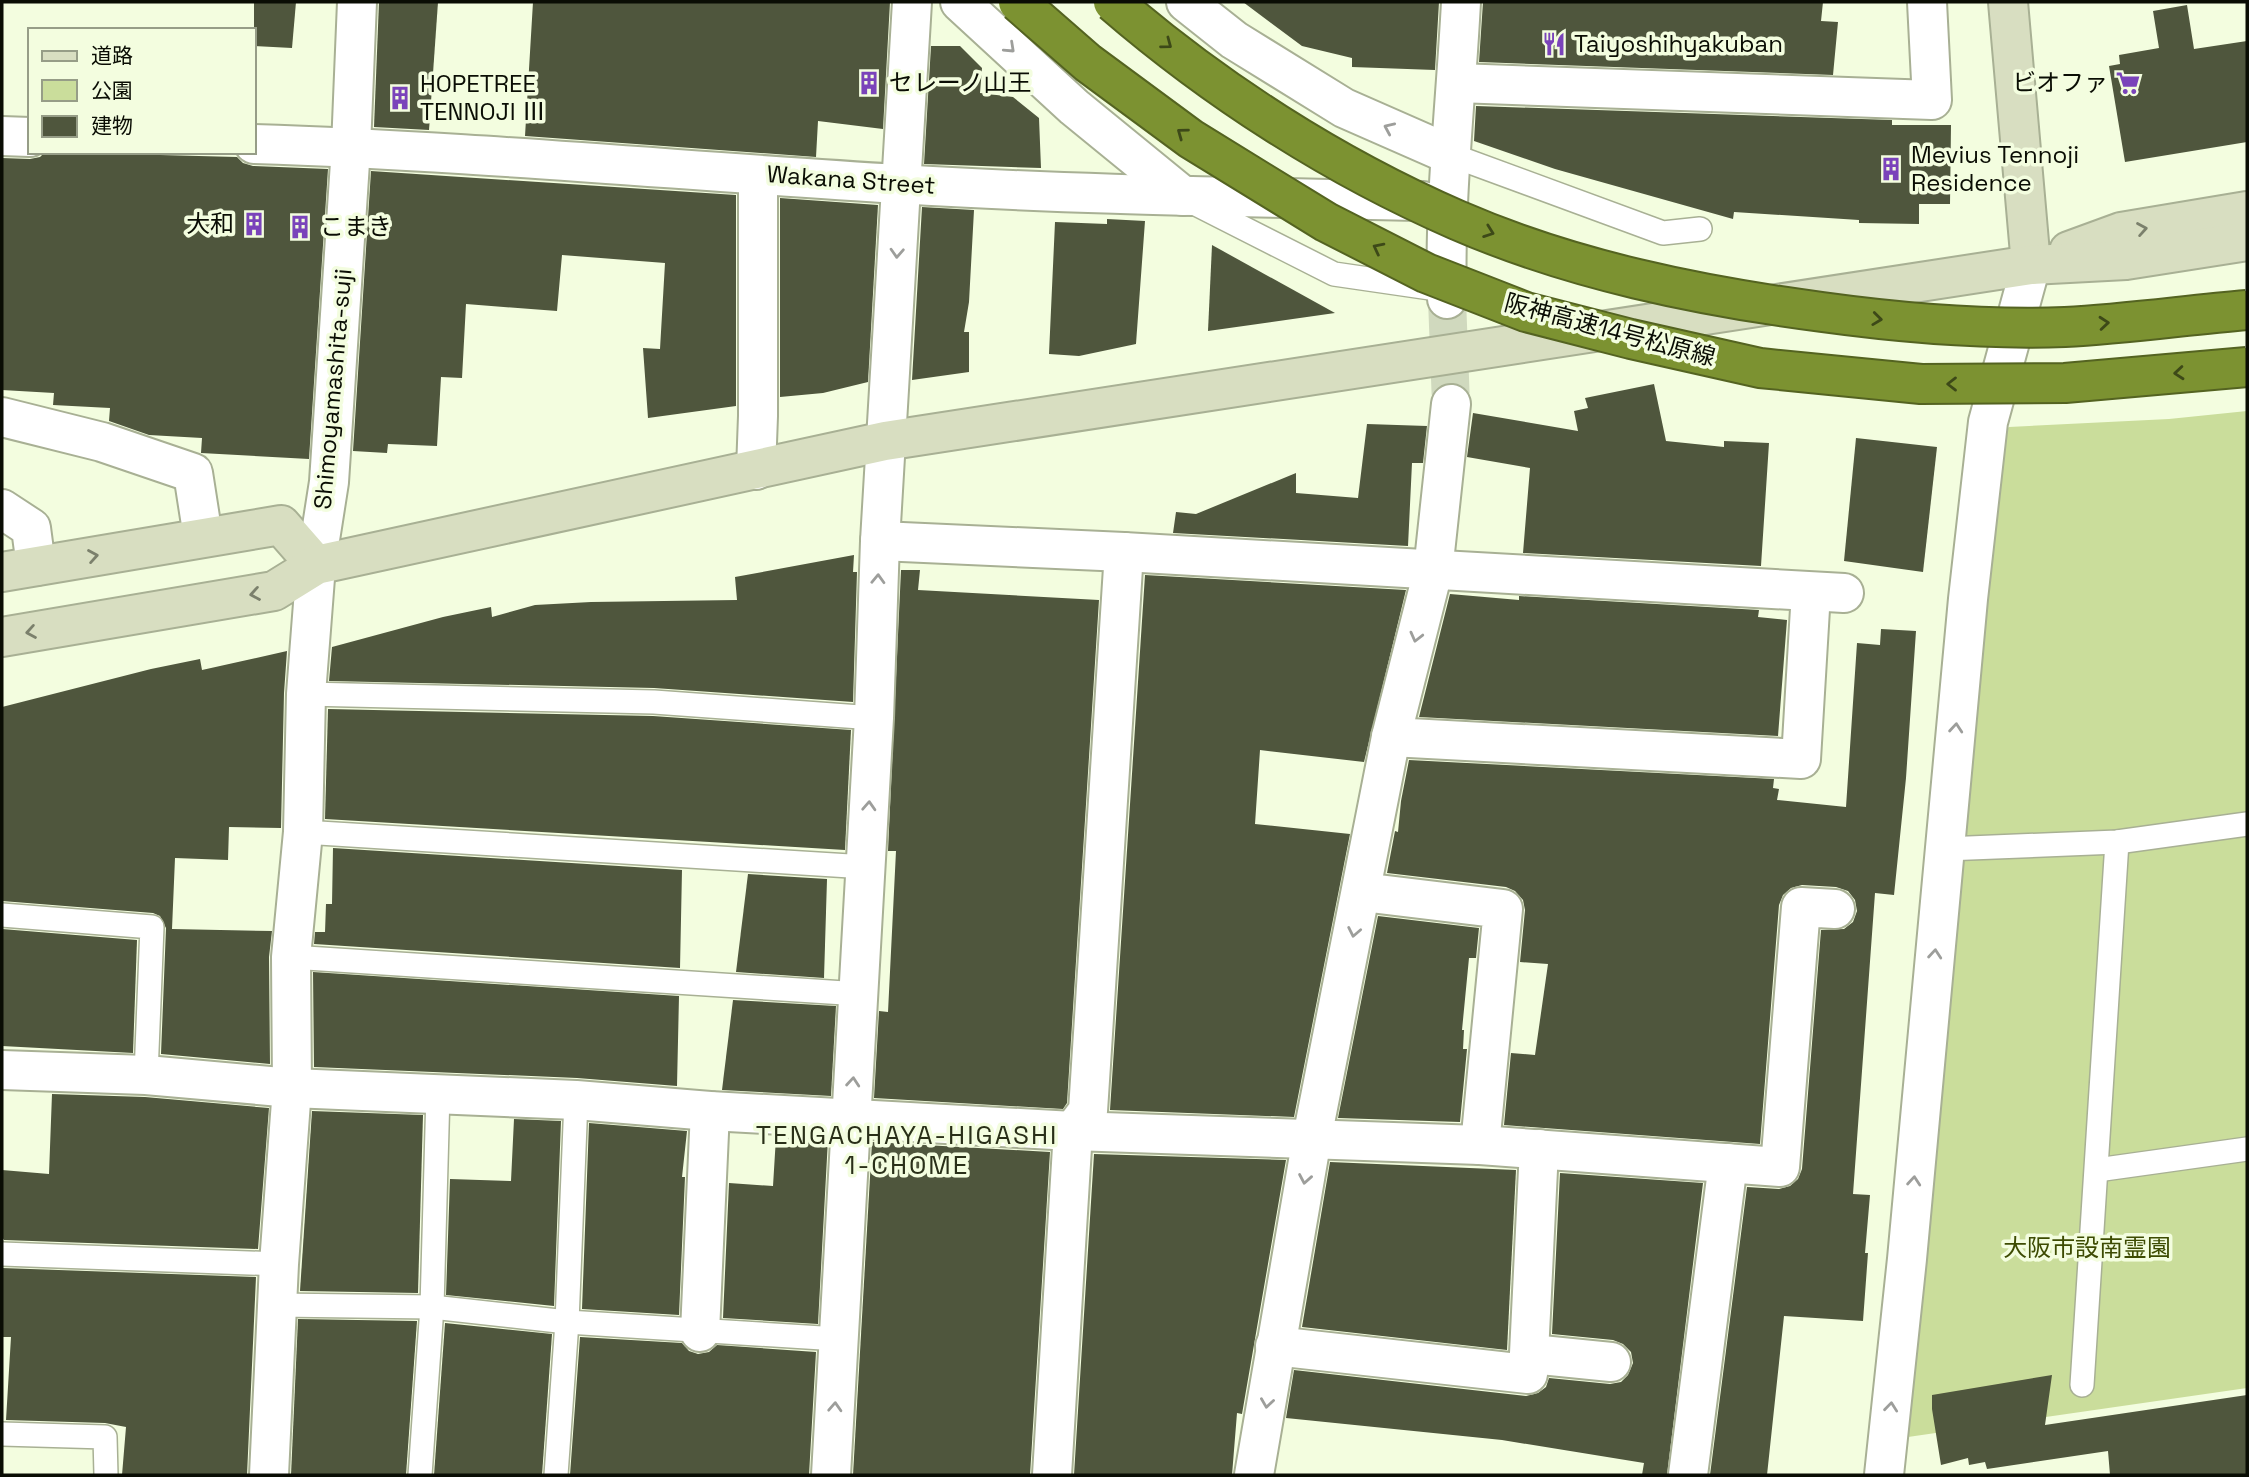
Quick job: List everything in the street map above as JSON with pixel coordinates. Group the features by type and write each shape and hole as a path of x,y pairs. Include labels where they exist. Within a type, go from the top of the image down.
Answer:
{"highway":[{"name":"阪神高速14号松原線","path":"1018,2 1088,62 1191,139 1304,208 1426,273 1526,312 1760,368 1921,384 2065,383 2247,367"},
{"path":"1113,2 1231,93 1355,172 1458,221 1541,251 1643,280 1752,303 1916,324 2064,327 2247,310"}],"street":[{"name":"Shimoyamashita-suji","path":"269,1475 279,1264 292,1088 291,957 303,832 306,694 316,565 329,482 351,148 357,2"},
{"path":"831,1475 850,1119 860,994 880,541 912,2"},
{"path":"960,2 1074,107 1183,196"},
{"path":"1186,2 1234,40 1344,108 1451,155"},
{"path":"1447,294 1451,155 1461,2"},
{"path":"1457,83 1932,100 1927,2"},
{"path":"1884,1475 1968,599 1988,422 2031,265 2008,2"},
{"path":"2,136 28,137"},
{"name":"Wakana Street","path":"256,144 901,184 1183,196 1449,202"},
{"path":"756,470 758,175"},
{"path":"2031,265 2121,232 2247,211"},
{"path":"2,636 274,591 316,565 886,441 2031,265 2126,260 2247,241"},
{"path":"1254,1475 1312,1138 1391,737 1433,571 1451,404"},
{"path":"2,417 102,442 193,473 203,537"},
{"path":"2,509 31,528 19,569 281,526 316,565"},
{"path":"880,541 1124,552 1828,593 1801,759 1391,737"},
{"path":"1052,1475 1073,1131 1088,1111 1124,552"},
{"path":"1362,892 1503,909 1479,1145"},
{"path":"2,1070 146,1075 292,1088 576,1100 710,1111 1073,1131 1479,1145 1780,1167 1801,907 1835,909"},
{"path":"700,1332 710,1111"},
{"path":"1275,1346 1528,1374 1539,1149"},
{"path":"1688,1475 1728,1163"},
{"path":"1531,1354 1611,1362"}],"lane":[{"path":"1451,155 1662,233 1700,229"},
{"path":"1183,196 1334,274 1447,294"},
{"path":"306,694 654,702 874,718"},
{"path":"1945,849 2117,842 2247,824"},
{"path":"303,832 866,867"},
{"path":"2082,1385 2117,842"},
{"path":"2,915 152,927 146,1075"},
{"path":"291,957 860,994"},
{"path":"420,1475 432,1307 438,1093"},
{"path":"556,1475 567,1322 576,1100"},
{"path":"2097,1170 2247,1149"},
{"path":"2,1254 279,1264"},
{"path":"277,1305 432,1307 567,1322 838,1339"},
{"path":"2,1434 104,1437 106,1475"}],"green space":[{"name":"大阪市設南霊園","path":"2247,411 2247,1388 1908,1437 2001,433 2009,427 2169,419"}],"building":[{"path":"254,2 296,2 292,48 256,46"},
{"name":"HOPETREE TENNOJI Ⅲ","path":"379,2 438,2 429,130 374,127"},
{"path":"533,2 890,2 883,129 818,121 816,157 525,136"},
{"path":"1243,2 1439,2 1435,70 1352,67 1352,58 1302,46"},
{"path":"1483,2 1823,2 1821,21 1838,22 1833,75 1479,62"},
{"path":"2187,5 2194,49 2247,41 2247,142 2125,162 2109,66 2120,64 2119,55 2159,48 2153,11"},
{"path":"931,46 960,46 982,68 980,93 1013,97 1039,118 1041,168 924,164"},
{"path":"1476,106 1892,120 1892,125 1951,125 1950,204 1919,204 1919,224 1859,223 1859,220 1734,212 1733,219 1555,169 1474,141"},
{"path":"43,154 122,154 237,157 243,163 253,166 328,169 309,459 201,453 202,438 149,435 109,421 110,408 53,405 54,393 2,390 2,158 40,157"},
{"path":"371,171 736,195 736,406 648,418 643,348 660,349 665,263 562,255 557,311 466,304 462,378 441,377 437,446 388,444 387,453 353,451"},
{"path":"780,198 878,205 868,382 823,393 780,397"},
{"path":"922,207 974,210 969,302 964,332 969,332 969,372 912,380"},
{"path":"1107,219 1145,221 1136,344 1079,356 1049,354 1055,222 1107,224"},
{"path":"1212,245 1335,313 1208,331"},
{"path":"1654,384 1666,441 1724,447 1724,441 1769,443 1761,566 1523,553 1530,468 1467,457 1473,413 1578,431 1574,411 1588,408 1585,398"},
{"path":"1367,424 1427,426 1423,463 1412,463 1408,546 1173,533 1176,512 1196,514 1296,473 1296,493 1358,498"},
{"path":"1856,438 1937,447 1923,572 1844,561"},
{"path":"854,555 853,572 857,572 853,702 654,688 329,681 332,647 443,617 491,607 492,617 535,605 737,600 735,577"},
{"path":"901,570 920,570 918,590 1099,600 1067,1103 1063,1109 874,1098 879,1011 888,1012 896,851 888,851"},
{"path":"1145,575 1406,590 1364,762 1260,750 1255,824 1350,834 1294,1117 1110,1110"},
{"path":"1450,594 1519,600 1519,596 1759,610 1758,617 1787,620 1778,736 1419,717"},
{"path":"1881,629 1916,631 1906,778 1894,895 1875,893 1853,1194 1870,1195 1863,1321 1784,1316 1767,1475 1710,1475 1747,1187 1779,1189 1790,1186 1798,1179 1802,1169 1821,930 1844,929 1853,922 1857,911 1855,900 1848,891 1836,887 1802,885 1791,888 1783,895 1779,905 1760,1144 1504,1125 1511,1053 1535,1055 1548,964 1520,962 1525,910 1523,900 1515,891 1506,887 1387,873 1395,831 1398,832 1409,760 1774,779 1773,788 1779,789 1777,800 1846,807 1857,643 1880,645"},
{"path":"287,651 281,828 229,827 228,860 175,858 172,929 272,931 269,957 270,1064 161,1054 166,928 160,916 153,913 2,901 2,707 200,659 202,670"},
{"path":"328,709 653,716 851,730 845,850 325,819"},
{"path":"333,848 682,870 680,968 314,944 315,932 325,932 326,904 332,904"},
{"path":"748,874 827,879 824,978 736,972"},
{"path":"1378,916 1479,928 1476,958 1469,958 1462,1030 1463,1049 1467,1049 1460,1122 1338,1118"},
{"path":"2,929 137,940 133,1053 2,1046"},
{"path":"313,972 679,996 677,1086 577,1078 314,1067"},
{"path":"733,1000 836,1006 831,1096 722,1090"},
{"path":"52,1094 145,1097 269,1108 258,1249 4,1240 2,1170 49,1174"},
{"path":"312,1111 423,1115 418,1293 300,1291"},
{"path":"514,1119 561,1121 554,1306 446,1295 450,1179 511,1181"},
{"path":"589,1123 687,1131 682,1177 685,1177 679,1315 582,1309"},
{"path":"776,1137 828,1139 818,1324 723,1318 729,1183 773,1186"},
{"path":"872,1142 1050,1152 1030,1475 853,1475"},
{"path":"1094,1154 1286,1160 1242,1414 1237,1413 1232,1475 1074,1475"},
{"path":"1330,1162 1516,1170 1507,1350 1302,1327"},
{"path":"1560,1173 1703,1183 1667,1475 1642,1475 1644,1463 1502,1440 1286,1418 1294,1370 1526,1396 1538,1393 1546,1387 1549,1378 1610,1384 1621,1382 1628,1375 1633,1363 1631,1352 1623,1344 1613,1340 1552,1334"},
{"path":"2,1268 256,1277 247,1475 122,1475 126,1427 105,1423 6,1420 11,1337 2,1337"},
{"path":"298,1319 417,1321 406,1475 291,1475"},
{"path":"445,1323 552,1334 542,1475 434,1475"},
{"path":"580,1337 682,1343 689,1351 698,1354 709,1352 717,1345 816,1352 809,1475 570,1475"},
{"path":"2052,1375 2045,1425 2247,1395 2247,1475 2110,1475 2108,1451 1987,1469 1985,1462 1969,1465 1968,1458 1941,1465 1932,1395"}],"tunnel":[{"path":"1447,299 1451,404"}],"place":[{"name":"Taiyoshihyakuban","path":"1554,44"},
{"name":"セレーノ山王","path":"869,83"},
{"name":"ビオファ","path":"2128,83"},
{"name":"HOPETREE TENNOJI Ⅲ","path":"400,98"},
{"name":"Mevius Tennoji Residence","path":"1891,169"},
{"name":"大和","path":"254,224"},
{"name":"こまき","path":"300,227"}],"district":[{"name":"TENGACHAYA-HIGASHI 1-CHOME","path":"907,1150"}]}
